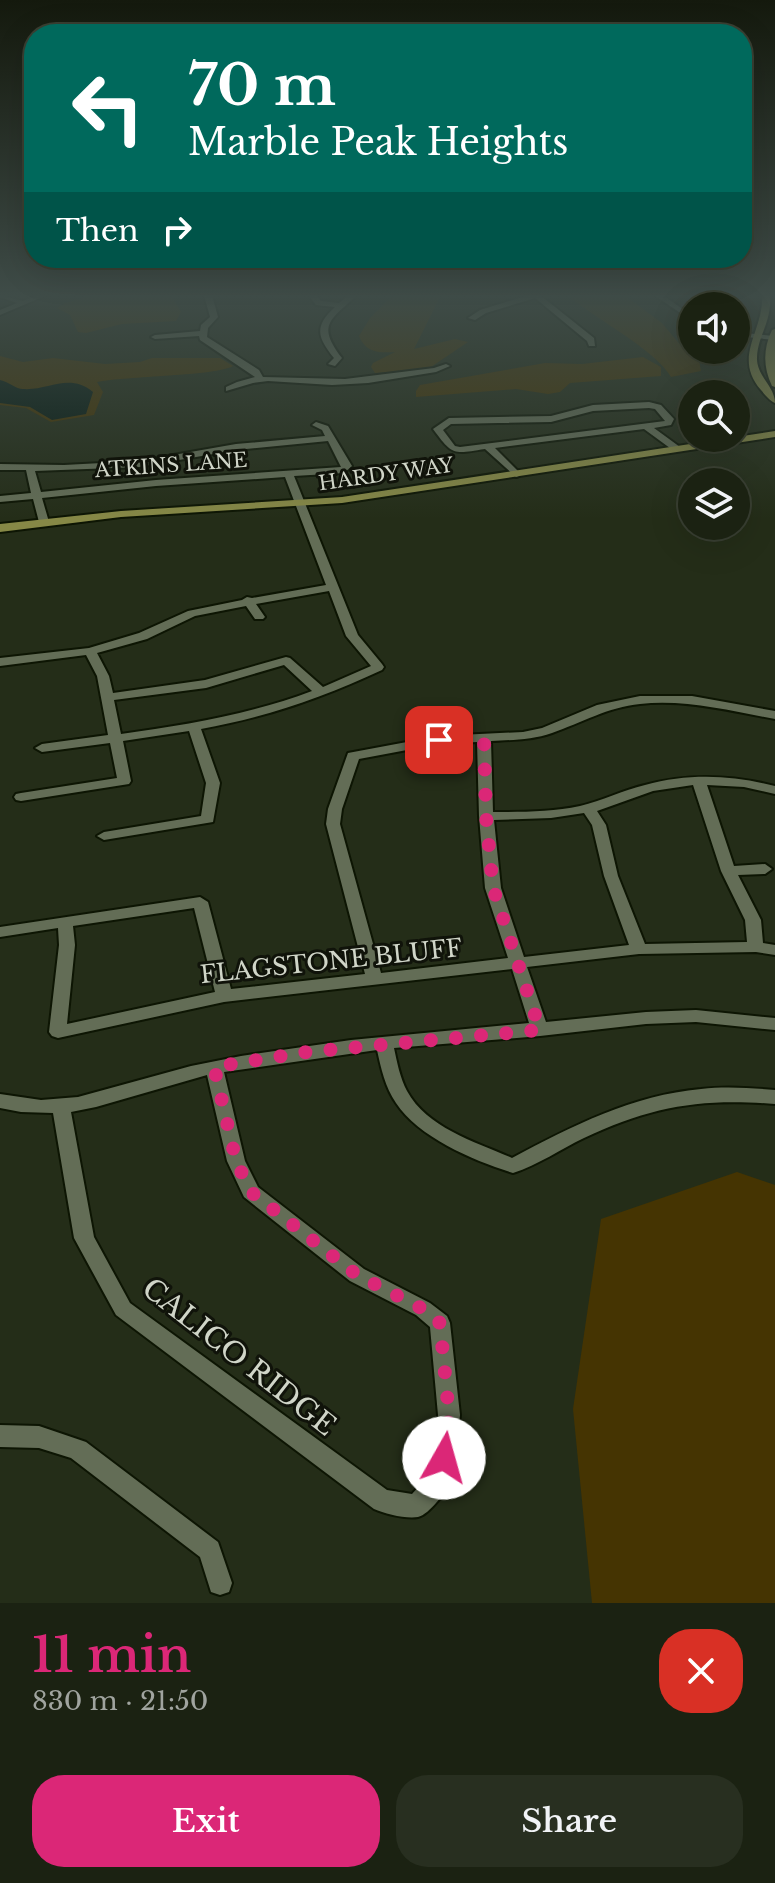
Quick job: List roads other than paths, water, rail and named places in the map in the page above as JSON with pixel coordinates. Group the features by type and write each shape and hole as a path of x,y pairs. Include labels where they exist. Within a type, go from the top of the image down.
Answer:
{"main road":[{"path":"754,370 763,388 775,400"},
{"path":"750,432 775,428"},
{"name":"HARDY WAY","path":"0,525 300,501 775,434"},
{"name":"HARDY WAY","path":"674,447 678,446"}],"street":[{"path":"252,370 262,381"},
{"path":"229,389 233,385 262,381 344,382 436,370"},
{"path":"649,405 658,407 670,419 668,423 488,447 452,448 438,429 440,425 460,420 551,419 593,408 649,405"},
{"path":"593,408 615,431"},
{"path":"509,421 528,443"},
{"path":"0,467 139,464 193,453 331,438 325,428 316,425"},
{"path":"646,426 674,447"},
{"name":"ATKINS LANE","path":"0,499 344,470 347,466 331,438"},
{"path":"488,447 513,471"},
{"path":"193,453 202,481"},
{"path":"33,467 30,471 44,520"},
{"path":"42,748 240,719 322,693 378,667 352,636 289,475"},
{"path":"0,662 90,651 143,636 192,613 247,600 331,587"},
{"path":"247,600 259,617"},
{"path":"21,797 124,781 103,676 90,651"},
{"path":"108,697 206,684 286,661 322,693"},
{"path":"375,980 333,824 353,756 439,740 484,739 546,731 602,708 640,700 692,700 775,715"},
{"path":"104,836 208,819 213,783 194,727"},
{"path":"484,739 486,816 493,888 540,1030"},
{"path":"486,816 538,816 588,808 650,788 699,781 741,782 775,790"},
{"path":"699,781 728,871 750,912 756,947"},
{"path":"588,808 599,825 611,876 639,949"},
{"path":"728,871 765,869"},
{"path":"0,932 200,902 224,996"},
{"name":"FLAGSTONE BLUFF","path":"65,924 67,945 58,1032 224,996 639,949 756,947 775,950"},
{"path":"0,1101 31,1107 61,1108 91,1103 214,1067 307,1052 696,1016 775,1024"},
{"path":"385,1045 394,1081 403,1099 418,1117 444,1134 513,1166 622,1111 661,1100 710,1092 775,1097"},
{"name":"CALICO RIDGE","path":"61,1108 84,1238 123,1309 382,1501 417,1506 441,1479 449,1415 440,1323 423,1309 357,1275 251,1192 236,1161 214,1067"},
{"path":"0,1436 39,1437 78,1450 210,1550 220,1583"}]}
